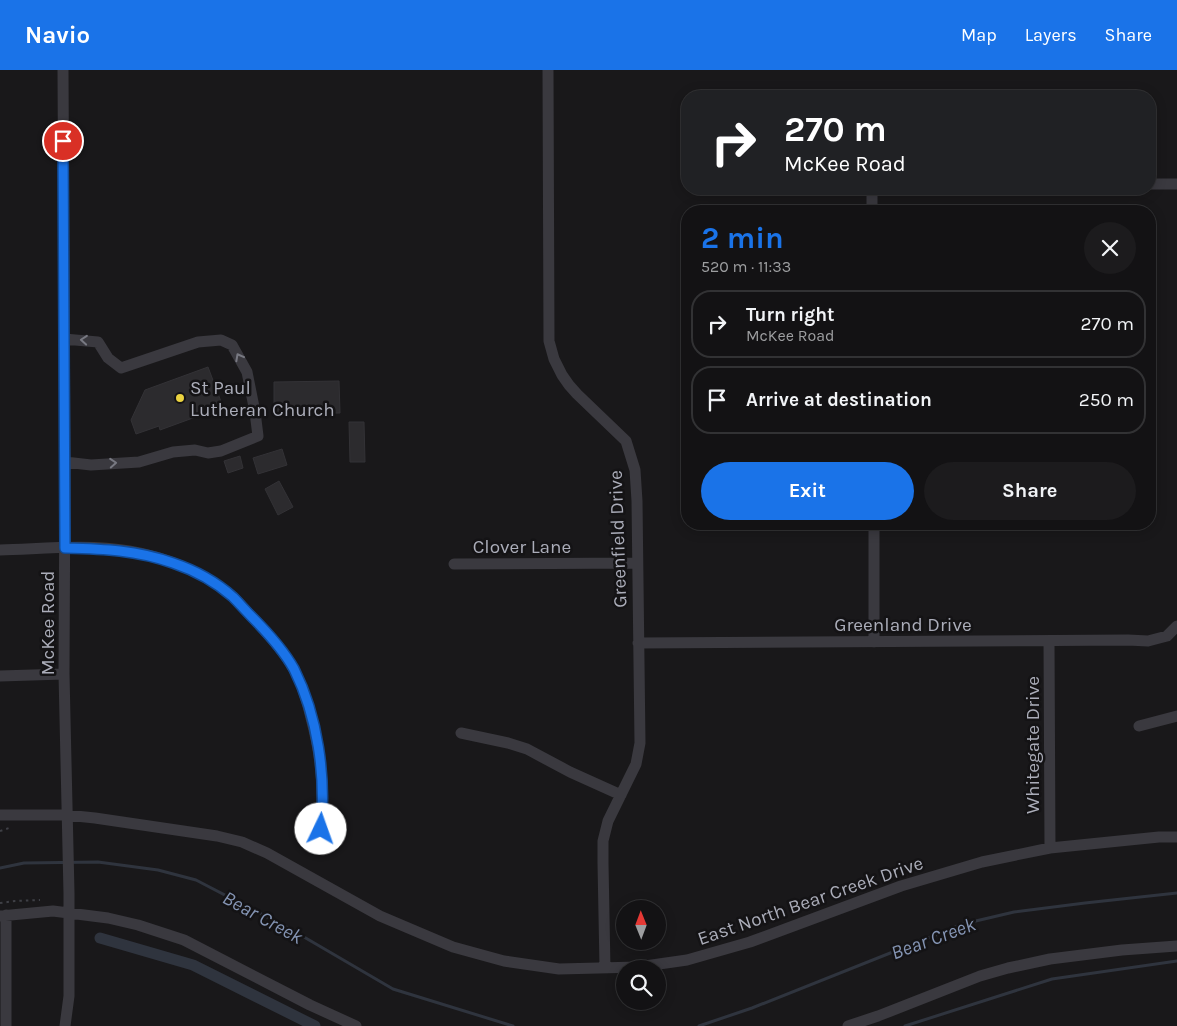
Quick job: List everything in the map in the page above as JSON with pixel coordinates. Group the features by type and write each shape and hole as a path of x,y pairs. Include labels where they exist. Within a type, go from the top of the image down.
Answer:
{"street":[{"name":"McKee Road","path":"62,70 65,462 64,674 69,893 69,996 66,1026"},
{"name":"Greenfield Drive","path":"548,70 550,341 554,358 569,385 626,440 635,470 637,501 640,743 636,764 608,821 603,841 604,968"},
{"path":"1156,184 1177,184"},
{"path":"64,339 98,342 108,358 121,368 198,342 222,340 232,344 247,372 258,436 221,451 208,453 195,450 174,452 139,462 91,465 65,462"},
{"path":"874,530 874,642"},
{"path":"0,550 65,548 129,551 174,563 188,569 233,596 282,652 293,668 306,697 321,763 323,795 320,842"},
{"name":"Clover Lane","path":"454,564 637,563"},
{"name":"Greenland Drive","path":"638,644 1148,641 1167,636 1177,626"},
{"name":"Whitegate Drive","path":"1049,641 1050,848"},
{"path":"0,676 64,674"},
{"path":"1139,726 1177,716"},
{"path":"461,733 527,749 570,772 621,794"},
{"name":"East North Bear Creek Drive","path":"0,815 66,815 95,818 217,836 242,842 267,853 380,916 453,947 504,961 559,969 638,967 687,960 750,942 901,886 982,862 1050,848 1158,837 1177,837"},
{"path":"6,1026 3,916 53,911 108,918 138,925 184,940 356,1026"},
{"path":"848,1026 879,1021 980,976 1008,968 1059,958 1122,950 1177,946"}],"building":[{"name":"St Paul Lutheran Church","path":"208,367 223,407 160,430 159,426 136,434 131,420 145,390"},
{"path":"339,381 340,413 274,414 274,382"},
{"path":"349,422 364,422 365,462 350,462"},
{"path":"282,449 287,465 258,474 253,458"},
{"path":"240,456 243,468 228,473 224,461"},
{"path":"279,481 293,507 278,515 265,489"}],"waterway":[{"name":"Bear Creek","path":"0,868 24,863 98,862 158,870 196,880 292,930 393,989 513,1026"},
{"name":"Bear Creek","path":"699,1026 752,1008 963,924 1014,912 1177,893"},
{"path":"100,938 193,965 315,1026"},
{"path":"905,1026 1052,979 1177,961"}],"place":[{"name":"St Paul Lutheran Church","path":"180,398"}],"route":[{"path":"63,141 65,548 129,551 174,563 204,577 233,596 282,652 293,668 306,697 321,763 323,795 321,829"}]}
